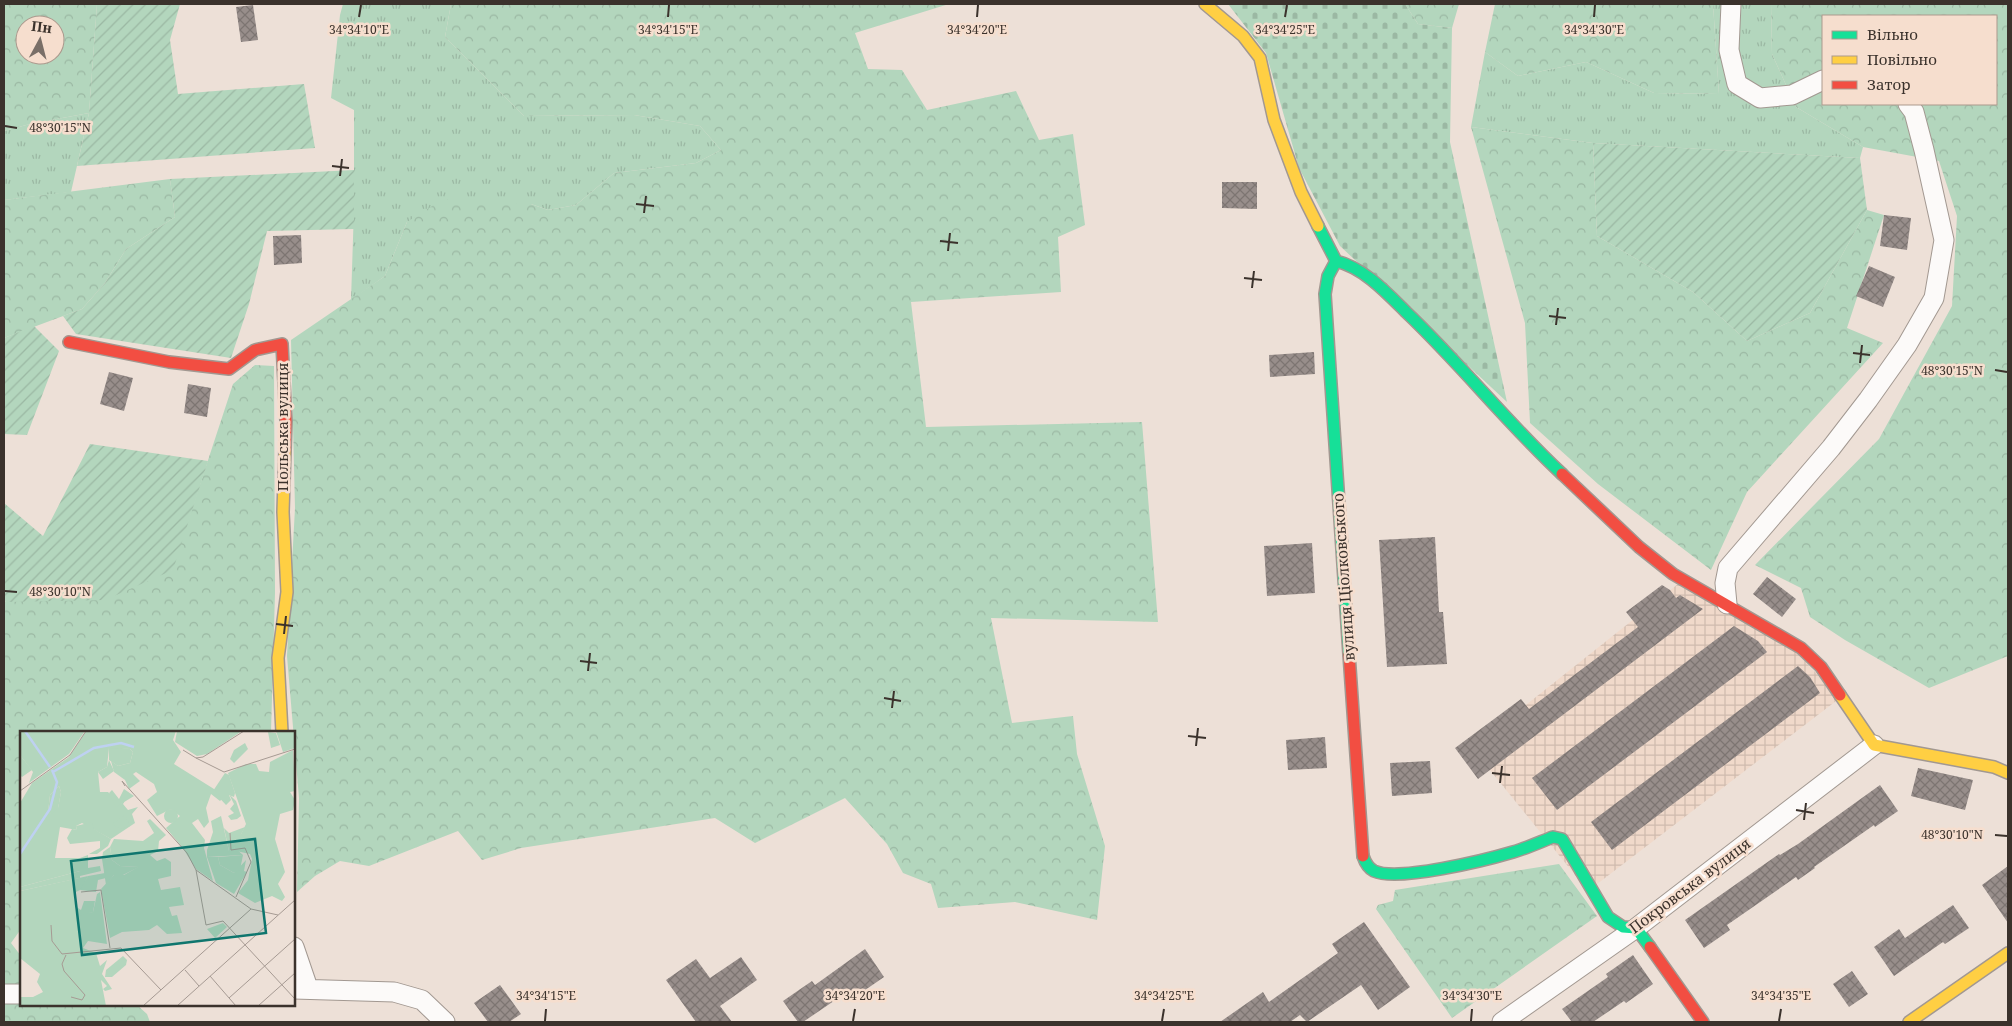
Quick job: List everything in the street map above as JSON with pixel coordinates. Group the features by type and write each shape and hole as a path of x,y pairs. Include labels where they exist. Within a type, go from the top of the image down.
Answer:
{"street":[{"path":"1205,4 1243,36 1260,58 1274,120 1301,192 1336,261 1348,264 1385,292 1442,346 1551,464 1639,547 1673,574 1801,648 1821,667 1874,745 1994,767 2008,773"},
{"path":"1731,4 1729,50 1737,84 1760,98 1792,95 1822,80"},
{"path":"1727,604 1725,582 1728,568 1831,448 1907,345 1934,298 1944,240 1924,150 1914,112 1909,105"},
{"name":"вулиця Ціолковського","path":"1336,261 1330,268 1326,280 1325,294 1362,856 1367,866 1375,873 1391,875 1410,874 1510,853 1553,837 1559,837 1562,839 1608,917 1622,927 1636,928"},
{"name":"Польська вулиця","path":"69,342 161,361 229,370 255,350 282,344 286,421 284,512 287,592 278,658 282,731"},
{"name":"Покровська вулиця","path":"1502,1022 1636,928 1874,745"},
{"path":"1636,928 1703,1022"},
{"path":"295,953 301,989 394,992 422,1000 445,1022"},
{"path":"1909,1022 2008,953"},
{"path":"4,994 20,994"}],"shaded area":[{"path":"1683,580 1797,653 1840,698 1588,891 1472,748"}],"green space":[{"path":"4,4 97,4 89,113 4,131"},
{"path":"97,4 180,4 170,40 178,94 304,84 315,148 77,166 89,113"},
{"path":"343,4 451,4 445,37 524,116 634,115 700,126 721,150 696,163 614,173 576,205 548,210 531,204 407,222 385,276 351,300 354,208 354,110 331,98 340,15"},
{"path":"451,4 949,4 855,33 868,69 902,70 927,110 1016,91 1039,140 1073,134 1085,225 1058,237 1061,292 911,302 926,427 1142,422 1158,622 991,618 1012,723 1073,716 1077,754 1105,846 1097,920 1015,902 938,908 931,884 903,873 887,844 845,798 755,843 715,818 521,848 482,860 458,831 369,866 340,861 315,876 297,892 299,798 295,731 293,731 287,656 295,508 291,340 385,276 407,222 443,199 531,204 548,210 576,205 614,173 696,163 721,150 700,126 634,115 524,116 445,37"},
{"path":"1228,4 1405,4 1418,24 1452,28 1450,142 1507,402 1340,246 1299,168 1266,53"},
{"path":"1405,4 1459,4 1452,28 1418,24"},
{"path":"1495,4 1713,4 1719,94 1654,93 1586,62 1518,76 1485,52"},
{"path":"1713,4 1771,4 1772,54 1796,107 1863,147 1860,158 1593,143 1471,127 1485,52 1518,76 1586,62 1654,93 1719,94"},
{"path":"1771,4 2008,4 2008,656 1929,688 1845,640 1810,617 1801,588 1755,565 1879,439 1952,306 1957,216 1939,161 1863,147 1796,107 1772,54"},
{"path":"89,113 71,192 4,200 4,131"},
{"path":"1471,127 1593,143 1597,236 1693,292 1747,341 1810,313 1867,210 1884,215 1847,328 1883,343 1747,492 1711,570 1598,484 1530,423 1525,323"},
{"path":"1593,143 1860,158 1867,210 1810,313 1747,341 1693,292 1597,236"},
{"path":"354,170 354,229 267,231 249,304 231,358 76,334 63,316 82,309 105,283 126,249 175,217 170,179"},
{"path":"170,179 175,217 126,249 105,283 82,309 4,338 4,200"},
{"path":"34,326 59,351 27,435 4,434 4,338"},
{"path":"255,365 274,366 275,593 271,731 20,731 20,930 11,943 20,955 20,1006 138,1006 147,1014 150,1022 4,1022 4,599 6,602 172,570 233,384"},
{"path":"90,444 208,461 173,570 105,600 6,602 4,599 4,503 43,536"},
{"path":"1559,864 1597,916 1452,1018 1376,909 1378,905 1393,901 1395,890"}],"building":[{"path":"253,5 258,40 241,42 236,7"},
{"path":"1222,182 1257,182 1257,209 1222,208"},
{"path":"1884,215 1911,218 1907,250 1880,246"},
{"path":"301,235 302,263 274,265 273,236"},
{"path":"1869,266 1895,277 1883,307 1856,296"},
{"path":"1314,352 1315,374 1270,377 1269,355"},
{"path":"109,372 133,378 124,411 100,404"},
{"path":"188,384 211,388 207,417 184,413"},
{"path":"1435,537 1439,612 1443,612 1447,664 1387,667 1379,540"},
{"path":"1312,543 1315,593 1267,596 1264,546"},
{"path":"1767,577 1796,599 1782,617 1753,594"},
{"path":"1662,585 1670,590 1676,598 1680,595 1703,609 1478,779 1455,748 1521,699 1529,709 1638,627 1626,612"},
{"path":"1734,626 1758,641 1767,652 1557,810 1532,778"},
{"path":"1798,666 1810,677 1820,693 1612,850 1591,822"},
{"path":"1325,737 1327,768 1288,770 1286,740"},
{"path":"1430,761 1432,793 1392,796 1390,763"},
{"path":"1918,768 1973,780 1965,810 1911,796"},
{"path":"1880,785 1898,811 1875,827 1874,825 1798,880 1796,877 1727,925 1730,930 1704,948 1685,920 1779,854 1798,844"},
{"path":"2008,866 2008,923 1982,885"},
{"path":"1953,905 1969,928 1945,944 1943,942 1894,976 1874,947 1899,929 1905,938"},
{"path":"1364,922 1410,987 1378,1010 1361,985 1307,1022 1300,1015 1290,1022 1220,1022 1263,992 1269,1002 1338,953 1332,944"},
{"path":"865,949 884,977 855,997 850,990 803,1022 798,1022 783,1001 812,981 815,985"},
{"path":"1633,955 1653,984 1626,1003 1624,1001 1593,1022 1572,1022 1562,1009 1608,977 1606,974"},
{"path":"741,957 757,980 720,1006 732,1022 696,1022 666,980 696,959 710,978"},
{"path":"1852,971 1868,994 1849,1007 1833,984"},
{"path":"500,985 521,1014 509,1022 488,1022 474,1003"}],"traffic: fast":[{"path":"1318,226 1336,261 1328,276 1325,294 1349,654"},
{"path":"1336,261 1356,269 1382,289 1446,352 1562,474"},
{"path":"1363,856 1367,865 1374,871 1386,874 1402,874 1442,869 1500,856 1553,837 1562,839 1608,917 1623,927 1636,928 1650,947"}],"traffic: slow":[{"path":"1205,4 1243,36 1260,58 1274,120 1301,192 1318,226"},
{"path":"282,731 278,658 287,592 283,512 285,450"},
{"path":"1840,695 1874,745 1994,767 2008,773"},
{"path":"1909,1022 2008,953"}],"traffic: jam":[{"path":"69,342 169,362 229,369 255,350 282,344 286,421 285,450"},
{"path":"1562,474 1639,547 1673,574 1801,648 1821,667 1840,695"},
{"path":"1349,654 1363,856"},
{"path":"1650,947 1703,1022"}]}
